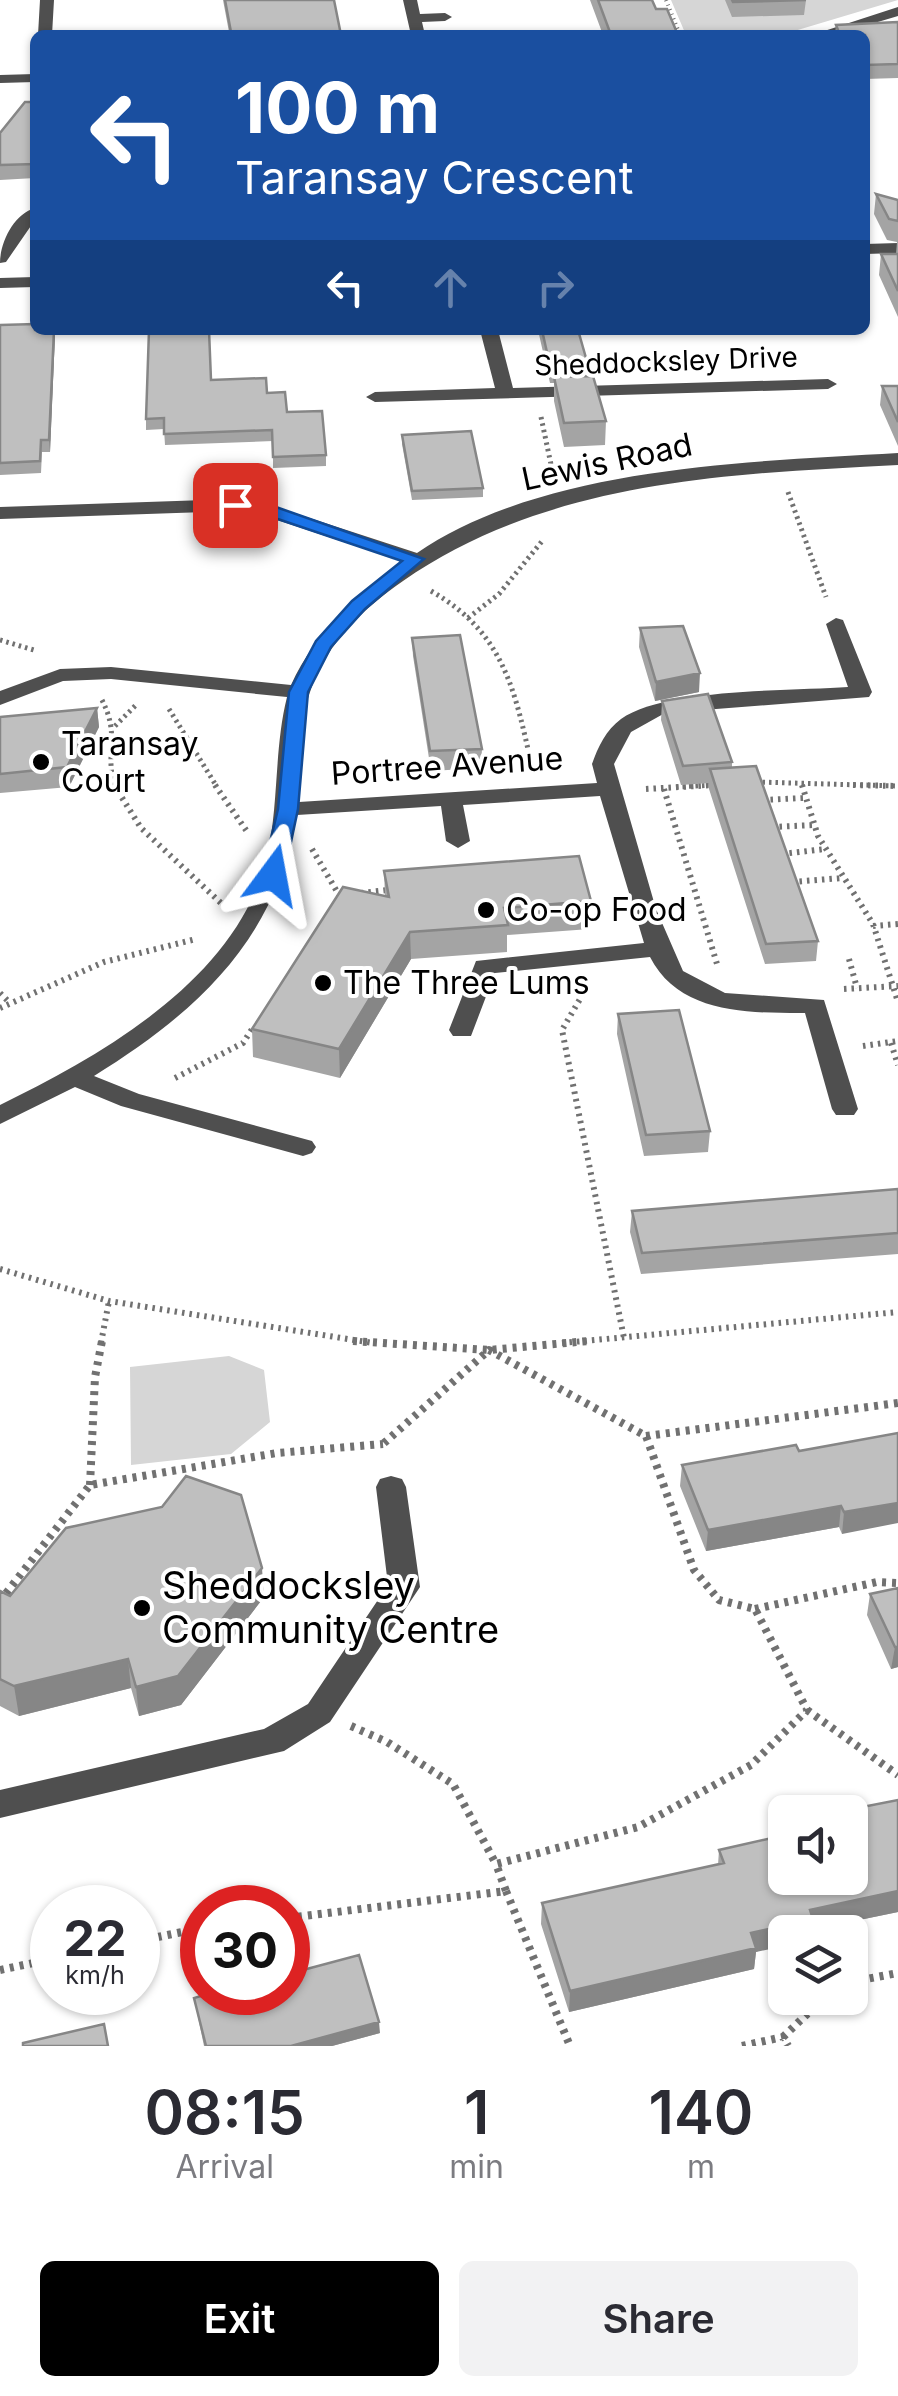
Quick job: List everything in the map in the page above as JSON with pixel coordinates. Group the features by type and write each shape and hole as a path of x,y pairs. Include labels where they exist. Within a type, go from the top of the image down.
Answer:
{"street":[{"path":"45,30 46,0"},
{"path":"410,0 417,30"},
{"path":"835,30 898,11"},
{"path":"414,18 445,17"},
{"path":"0,79 30,78"},
{"path":"0,258 30,214"},
{"path":"870,250 898,248"},
{"path":"0,284 30,282"},
{"name":"Sheddocksley Drive","path":"490,335 506,393"},
{"name":"Sheddocksley Drive","path":"375,397 828,384"},
{"name":"Lewis Road","path":"0,1115 78,1079 181,1004 243,932 273,875 288,809 298,692 323,645 359,605 415,559 558,500 679,476 898,459"},
{"path":"0,513 235,505 269,510 415,559"},
{"name":"Portree Avenue","path":"836,624 861,692 661,707 630,720 611,739 603,764 657,948 674,976 710,995 750,1006 815,1005 845,1109"},
{"path":"0,699 60,675 111,673 298,692"},
{"name":"Portree Avenue","path":"288,809 610,788"},
{"path":"451,798 458,841"},
{"path":"462,1030 484,966 657,948"},
{"path":"78,1079 130,1100 303,1146"},
{"path":"0,1804 272,1741 319,1713 404,1588 391,1487"}],"path":[{"path":"666,0 678,30"},
{"path":"778,467 836,624"},
{"path":"392,578 454,601 486,638 519,702 532,767 603,764"},
{"path":"0,640 40,652"},
{"path":"0,1008 104,962 174,943 243,932 207,886 156,846 119,798 108,763 115,726 100,696 60,675"},
{"path":"170,680 166,702 179,730 228,800 273,875"},
{"path":"738,784 898,786"},
{"path":"802,784 803,798 825,849 874,926 898,1002"},
{"path":"610,788 719,785"},
{"path":"664,789 718,965"},
{"path":"761,800 803,798"},
{"path":"288,809 339,894"},
{"path":"770,827 814,825"},
{"path":"781,854 825,849"},
{"path":"790,882 842,878"},
{"path":"339,894 398,890"},
{"path":"329,911 339,894"},
{"path":"874,926 898,924"},
{"path":"607,954 562,1030 624,1338"},
{"path":"884,955 898,954"},
{"path":"849,959 857,988"},
{"path":"826,990 895,986"},
{"path":"0,993 9,1002"},
{"path":"130,1100 243,1043 265,1010"},
{"path":"891,1042 898,1066"},
{"path":"0,1269 109,1301 297,1334 396,1346 489,1350 898,1312"},
{"path":"0,1601 90,1485 95,1377 109,1301"},
{"path":"489,1350 646,1436 898,1403"},
{"path":"90,1485 277,1454 383,1444 489,1350"},
{"path":"646,1436 694,1570 718,1600 755,1609 877,1582 898,1583"},
{"path":"383,1444 391,1487"},
{"path":"755,1609 807,1710 898,1775"},
{"path":"496,1864 638,1827 750,1765 807,1710"},
{"path":"319,1713 387,1742 454,1784 496,1864 570,2046"},
{"path":"310,1915 506,1891"},
{"path":"0,1970 30,1964"},
{"path":"868,1979 898,1973"},
{"path":"742,2046 786,2042 809,2015"}],"shaded area":[{"path":"671,0 898,0 798,30 684,30"},
{"path":"229,1356 264,1370 270,1422 231,1454 131,1465 130,1367"}],"building":[{"path":"225,0 334,0 340,30 231,30"},
{"path":"598,0 652,0 656,9 667,9 676,30 609,30"},
{"path":"732,0 806,0 733,2"},
{"path":"898,22 898,64 870,65 870,30 838,30 836,25"},
{"path":"25,102 30,102 30,164 0,165 0,133"},
{"path":"876,194 898,200 898,221 889,219"},
{"path":"881,254 898,254 898,291"},
{"path":"30,324 30,335 54,335 49,440 41,440 40,461 0,463 0,325"},
{"path":"149,335 209,335 211,380 266,378 267,393 285,392 287,412 322,411 326,455 273,457 272,430 164,434 164,418 146,419"},
{"path":"543,335 579,335 588,365 550,366"},
{"path":"593,376 606,421 564,423 554,377"},
{"path":"882,386 898,386 898,422"},
{"path":"471,431 483,488 412,491 402,435"},
{"path":"683,626 700,673 656,682 640,628"},
{"path":"460,635 482,749 430,751 412,638"},
{"path":"708,694 732,762 683,766 662,701"},
{"name":"Taransay Court","path":"97,708 67,767 0,774 0,717"},
{"path":"756,766 818,941 766,944 710,769"},
{"path":"579,856 591,901 504,908 508,925 410,932 339,1049 252,1029 343,887 389,897 384,871"},
{"path":"679,1010 710,1131 646,1135 618,1014"},
{"path":"898,1189 898,1233 642,1253 632,1211"},
{"path":"898,1433 898,1503 844,1512 841,1506 708,1530 682,1465 796,1445 799,1451"},
{"name":"Sheddocksley Community Centre","path":"186,1476 241,1495 262,1568 178,1676 136,1687 128,1659 14,1686 0,1679 0,1591 10,1596 66,1528 162,1507"},
{"path":"898,1588 898,1647 895,1647 870,1594"},
{"path":"898,1800 898,1891 810,1910 812,1915 768,1915 768,1929 751,1933 756,1948 570,1991 542,1903 724,1863 719,1850 768,1839 768,1895 868,1895 868,1806"},
{"path":"359,1955 379,2022 291,2046 206,2046 198,2015 310,2015 310,1968"},
{"path":"104,2024 108,2046 23,2046 23,2043"}],"place":[{"name":"Taransay Court","path":"41,762"},
{"name":"Co-op Food","path":"486,910"},
{"name":"The Three Lums","path":"323,983"},
{"name":"Sheddocksley Community Centre","path":"142,1608"}],"route":[{"path":"235,505 269,510 415,559 359,605 323,645 298,692 288,809 273,875"}]}
